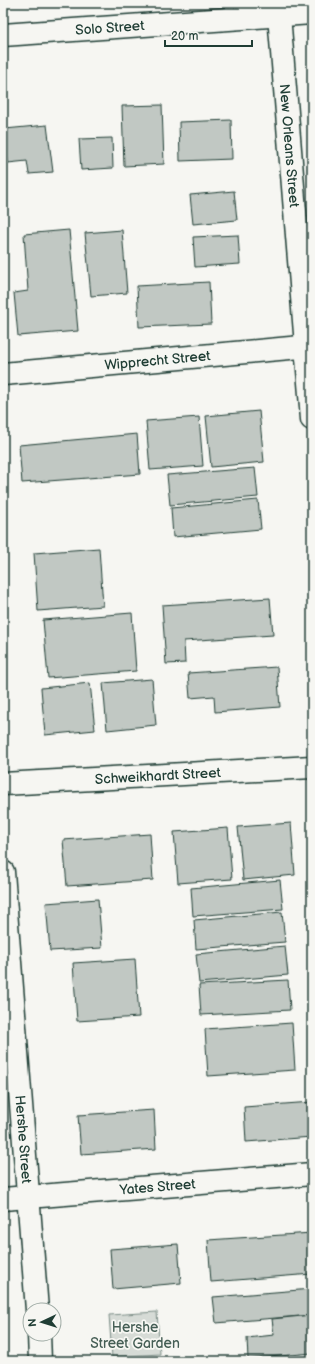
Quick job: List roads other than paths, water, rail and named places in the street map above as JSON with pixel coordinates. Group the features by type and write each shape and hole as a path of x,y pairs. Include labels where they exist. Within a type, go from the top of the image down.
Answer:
{"street":[{"name":"Solo Street","path":"3,36 312,13"},
{"name":"New Orleans Street","path":"279,15 309,347 312,419"},
{"name":"Wipprecht Street","path":"3,374 309,347"},
{"name":"Schweikhardt Street","path":"3,784 312,767"},
{"name":"Hershe Street","path":"3,872 36,1302"},
{"name":"Yates Street","path":"3,1199 312,1174"},
{"path":"39,1342 40,1361"}],"park label":[{"name":"Hershe Street Garden","path":"135,1336"}]}
